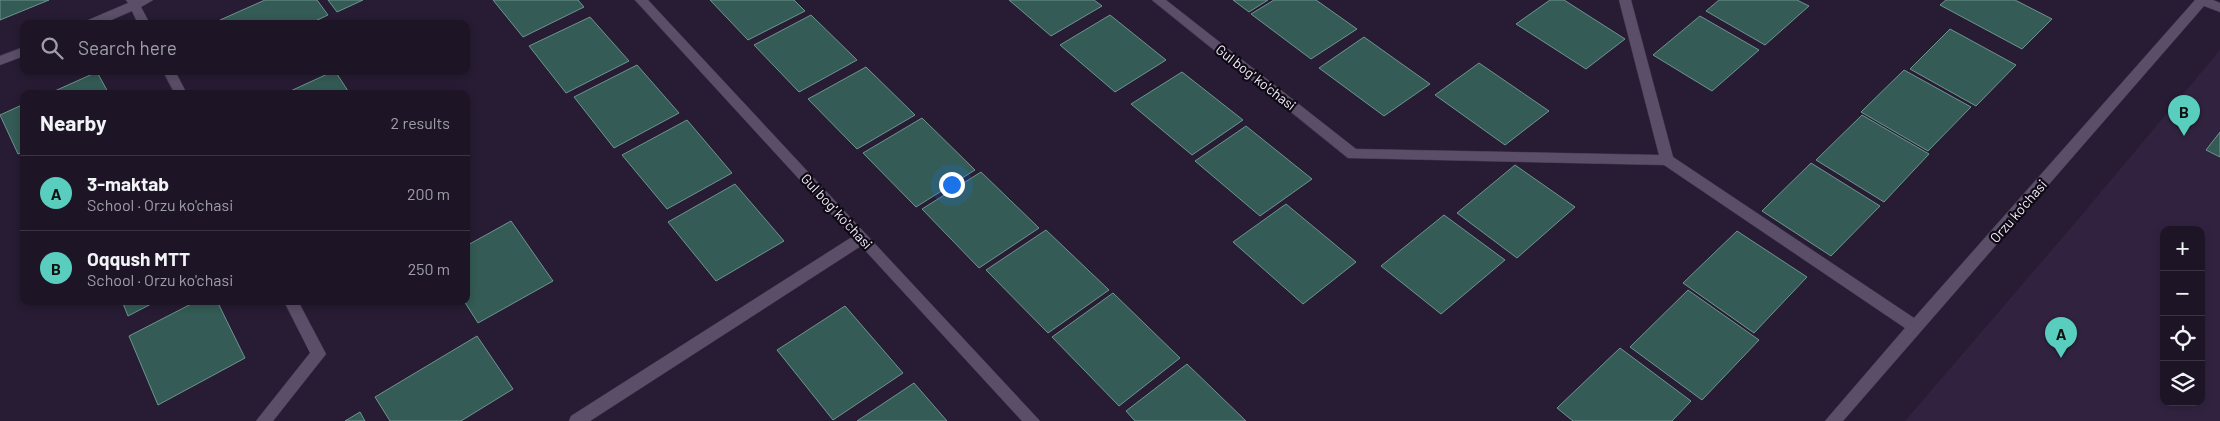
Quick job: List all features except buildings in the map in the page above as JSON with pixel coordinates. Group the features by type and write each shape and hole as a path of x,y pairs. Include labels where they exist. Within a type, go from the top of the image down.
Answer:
{"street":[{"path":"98,20 133,3 147,0"},
{"name":"Gul bog' ko'chasi","path":"641,0 1032,421"},
{"name":"Gul bog' ko'chasi","path":"1158,0 1353,154"},
{"path":"1625,0 1668,160"},
{"path":"2202,0 2220,8"},
{"name":"Orzu ko'chasi","path":"1833,421 2202,0"},
{"path":"133,3 142,20"},
{"path":"0,61 20,53"},
{"path":"171,75 179,90"},
{"path":"1353,154 1668,160 1916,327"},
{"path":"576,421 862,238"},
{"path":"264,421 318,354 292,305"}],"shaded area":[{"path":"2220,50 2220,421 1905,421 2075,223"}],"place":[{"name":"Oqqush MTT","path":"2184,136"},
{"name":"3-maktab","path":"2061,358"}]}
